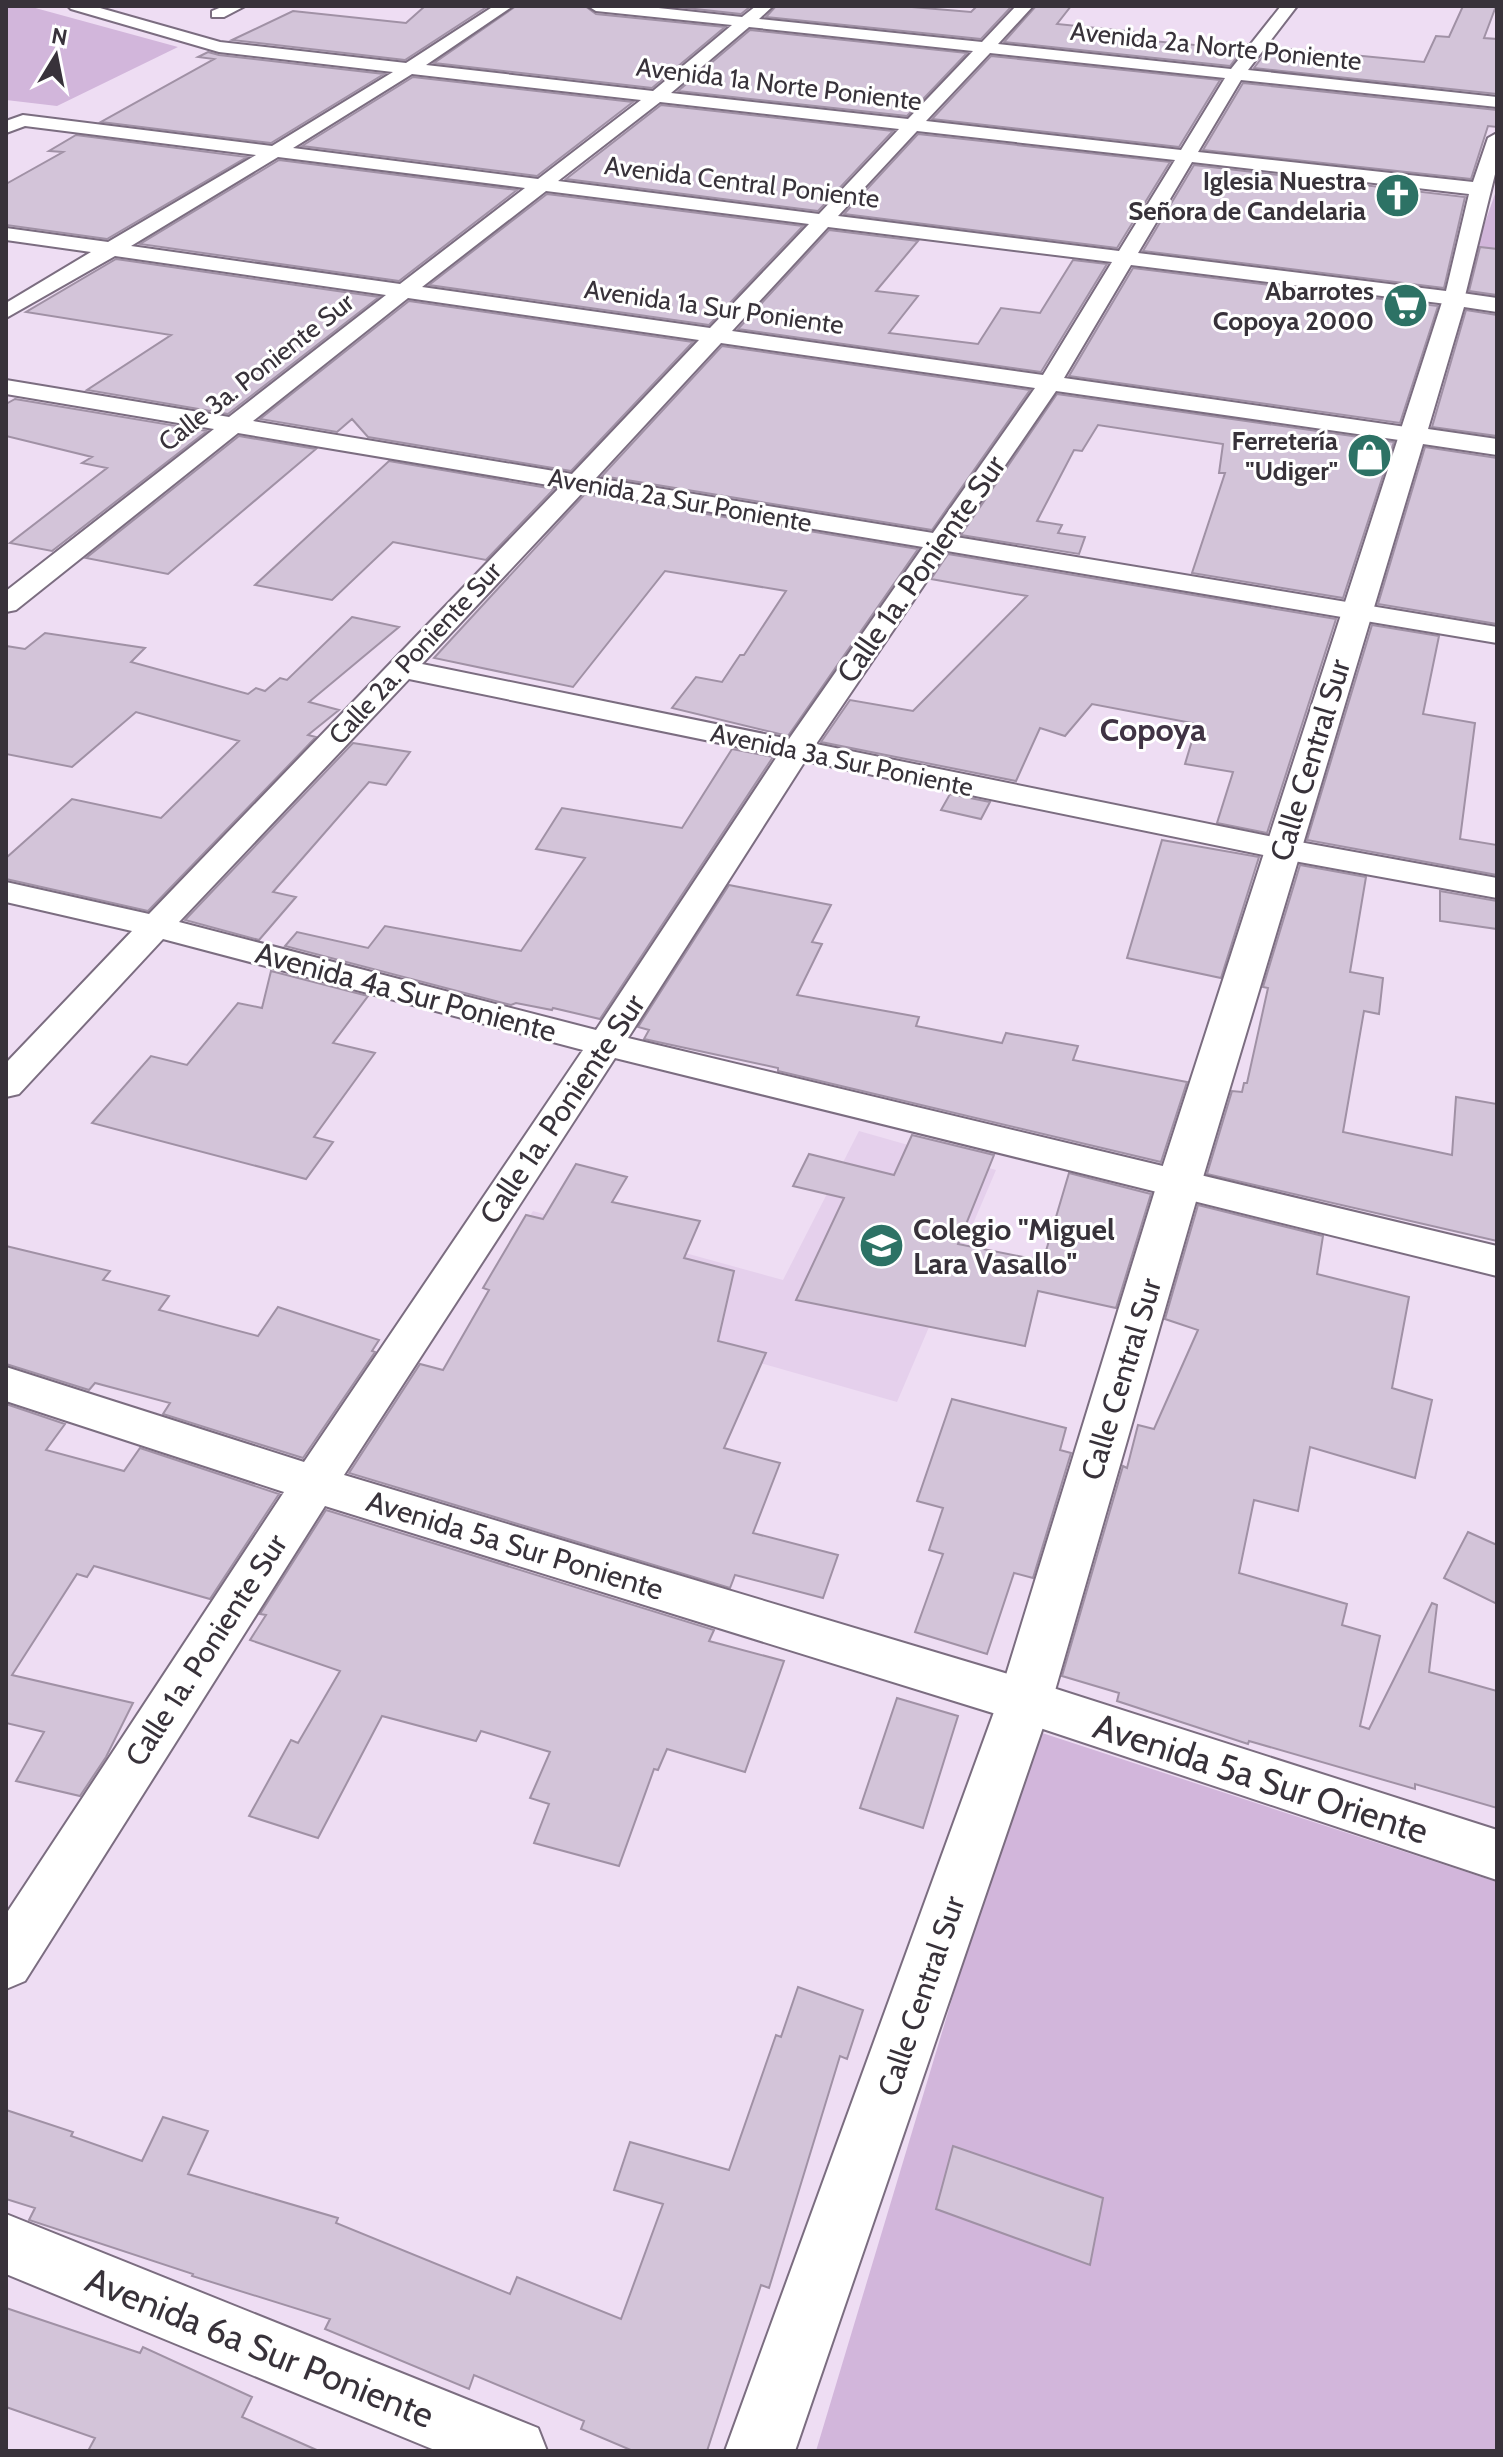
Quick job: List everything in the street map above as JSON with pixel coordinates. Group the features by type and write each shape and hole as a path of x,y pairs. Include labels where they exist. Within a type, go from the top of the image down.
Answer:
{"street":[{"name":"Avenida 1a Norte Poniente","path":"76,6 219,47 1480,189"},
{"path":"218,14 237,6"},
{"path":"6,312 275,153 505,6"},
{"name":"Avenida 2a Norte Poniente","path":"596,6 1497,102"},
{"name":"Calle 3a. Poniente Sur","path":"6,604 17,584 234,425 657,96 765,6"},
{"name":"Calle 2a. Poniente Sur","path":"6,1085 154,926 402,669 713,335 915,126 1025,6"},
{"name":"Calle 1a. Poniente Sur","path":"6,1962 314,1484 796,751 1049,384 1122,258 1236,74 1289,6"},
{"name":"Avenida Central Poniente","path":"14,124 541,185 1455,299"},
{"path":"1497,138 1480,189 1455,299 1497,305"},
{"name":"Avenida 1a Sur Poniente","path":"6,234 401,293 1413,435"},
{"name":"Calle Central Sur","path":"760,2451 1025,1701 1179,1184 1355,611 1455,299"},
{"name":"Avenida 2a Sur Poniente","path":"6,387 1497,635"},
{"path":"1413,435 1497,447"},
{"name":"Avenida 3a Sur Poniente","path":"402,669 1283,849 1497,888"},
{"name":"Avenida 4a Sur Poniente","path":"6,892 154,926 605,1044 1497,1261"},
{"name":"Avenida 5a Sur Poniente","path":"6,1384 314,1484 1025,1701"},
{"name":"Avenida 5a Sur Oriente","path":"1025,1701 1497,1855"},
{"name":"Avenida 6a Sur Poniente","path":"6,2244 515,2451"}],"shaded area":[{"path":"6,6 28,6 178,47 57,106 6,100"},
{"path":"1496,191 1497,302 1459,297"},
{"name":"Colegio \"Miguel Lara Vasallo\"","path":"859,1131 996,1170 897,1402 486,1285 533,1211 783,1280"},
{"path":"1033,1730 1497,1882 1497,2451 816,2451"}],"building":[{"path":"425,6 488,6 405,60 232,40 293,11 406,23"},
{"path":"516,6 585,6 596,14 725,27 652,88 434,63"},
{"path":"668,6 751,6 741,14"},
{"path":"776,6 900,6 971,12 977,6 1012,6 981,39 766,17"},
{"path":"1036,6 1071,6 1057,24 1137,32 1131,39 1216,47 1219,42 1247,44 1230,66 1004,42"},
{"path":"1463,6 1496,6 1484,38 1497,39 1497,94 1254,68 1270,47 1424,62 1436,36 1449,37"},
{"path":"750,30 967,53 907,116 678,91"},
{"path":"208,52 384,74 271,143 101,122 214,59 198,57"},
{"path":"991,56 1220,80 1179,147 932,119"},
{"path":"413,77 633,102 537,176 302,146"},
{"path":"1243,83 1497,110 1497,127 1488,126 1471,179 1203,150"},
{"path":"661,105 893,131 818,211 566,179"},
{"path":"918,134 1170,162 1117,248 844,214"},
{"path":"76,135 247,157 107,239 6,225 6,184 63,152 49,151"},
{"path":"279,160 517,190 399,281 140,244"},
{"path":"1194,165 1465,197 1444,288 1143,251"},
{"path":"547,194 803,226 709,325 429,285"},
{"path":"829,230 918,241 876,291 918,296 889,333 978,344 1001,308 1040,313 1073,260 1107,264 1041,372 738,329"},
{"path":"1480,247 1497,249 1497,295 1469,291"},
{"path":"116,259 379,297 228,414 87,390 171,335 26,312"},
{"path":"1133,268 1438,306 1400,423 1069,376"},
{"path":"409,301 693,342 571,471 368,437 352,419 337,432 260,419"},
{"path":"1466,310 1497,315 1497,436 1432,427"},
{"path":"722,346 1030,390 932,530 602,476"},
{"path":"1057,394 1394,442 1343,598 1192,573 1225,473 1219,473 1223,444 1098,425 1082,451 1074,450 1037,521 1062,525 1058,533 1085,537 1079,554 961,535"},
{"path":"15,399 207,431 52,551 10,543 107,468 82,463 92,457 6,436 6,404"},
{"path":"239,436 316,449 168,574 86,558"},
{"path":"1425,447 1497,458 1497,624 1378,604"},
{"path":"389,461 554,489 486,560 393,542 332,600 255,585"},
{"path":"585,494 918,549 788,736 672,708 696,677 722,682 740,655 744,655 786,591 665,571 573,687 434,658"},
{"path":"948,554 1336,619 1267,833 1217,823 1233,772 1185,764 1197,724 1092,704 1065,736 1040,728 1016,781 821,742 850,700 913,711 1027,596 931,579"},
{"path":"352,617 399,627 309,702 339,710 308,735 316,737 148,911 6,879 6,858 72,799 161,818 239,741 136,712 72,767 6,754 6,646 25,649 45,633 145,648 131,662 248,694 256,688 265,691 280,678 287,680"},
{"path":"1372,625 1439,636 1423,714 1475,723 1460,839 1497,845 1497,875 1307,840"},
{"path":"353,743 410,752 386,785 369,782 273,892 296,897 259,940 185,920"},
{"path":"732,749 773,757 600,1019 553,1008 511,1005 285,946 297,932 368,948 385,926 521,951 585,858 536,849 562,808 682,828"},
{"path":"950,794 990,802 981,819 941,810"},
{"path":"1162,840 1259,857 1221,978 1127,958"},
{"path":"1300,865 1366,877 1350,972 1383,978 1379,1014 1364,1011 1343,1132 1452,1155 1456,1097 1497,1104 1497,1241 1207,1174 1232,1091 1242,1092 1244,1083 1247,1083 1268,988 1263,987"},
{"path":"729,885 831,905 812,942 822,944 797,995 919,1017 916,1026 1002,1043 1006,1033 1078,1046 1073,1060 1187,1082 1161,1162 778,1071 778,1068 644,1039 649,1030 638,1027"},
{"path":"1440,891 1497,901 1497,929 1440,921"},
{"path":"271,971 368,996 333,1043 375,1053 314,1137 333,1142 306,1179 92,1123 151,1056 187,1065 238,1003 262,1008"},
{"path":"912,1135 994,1155 958,1244 1043,1261 1069,1173 1151,1194 1116,1308 1038,1291 1025,1346 796,1300 844,1198 793,1186 809,1154 894,1175"},
{"path":"576,1164 627,1177 612,1202 700,1221 684,1258 734,1271 718,1341 766,1353 724,1448 780,1463 753,1533 838,1555 823,1598 735,1575 730,1588 349,1473 420,1364 443,1370 489,1290 483,1288 526,1215 543,1219"},
{"path":"1198,1205 1323,1236 1317,1274 1409,1297 1392,1388 1432,1400 1415,1478 1310,1447 1298,1511 1254,1500 1239,1573 1347,1604 1342,1625 1380,1636 1360,1726 1369,1729 1432,1603 1437,1605 1429,1672 1497,1691 1497,1808 1415,1784 1415,1789 1249,1741 1248,1744 1117,1701 1119,1693 1062,1676 1123,1466 1127,1468 1138,1425 1154,1429 1198,1330 1165,1319"},
{"path":"6,1246 110,1271 103,1280 169,1296 159,1310 258,1336 278,1307 379,1340 372,1351 375,1352 303,1458 163,1414 170,1403 95,1383 89,1390 6,1364"},
{"path":"952,1399 1066,1428 1060,1450 1071,1453 1033,1578 1014,1573 987,1654 915,1632 943,1554 929,1550 943,1508 917,1501"},
{"path":"6,1404 65,1424 46,1450 124,1471 140,1448 279,1494 210,1599 94,1566 87,1577 77,1574 12,1675 133,1703 106,1757 80,1796 16,1781 44,1732 6,1723"},
{"path":"326,1510 714,1630 709,1641 784,1661 745,1772 667,1749 658,1770 654,1769 619,1866 534,1843 549,1804 530,1798 550,1752 481,1731 476,1741 382,1716 318,1838 249,1816 291,1740 298,1743 340,1671 250,1640 266,1615 260,1614"},
{"path":"1468,1532 1497,1545 1497,1604 1444,1578"},
{"path":"897,1698 958,1716 923,1828 860,1808"},
{"path":"798,1987 863,2010 847,2059 840,2056 769,2288 761,2285 707,2451 633,2451 581,2429 584,2421 474,2375 469,2389 325,2329 330,2319 29,2220 35,2208 6,2199 6,2110 73,2132 71,2136 142,2161 163,2117 208,2131 188,2174 338,2218 336,2223 510,2294 517,2277 621,2319 663,2204 614,2190 630,2142 729,2170 776,2035 781,2037"},
{"path":"953,2146 1103,2198 1090,2265 936,2209"},
{"path":"6,2308 140,2353 143,2347 252,2397 242,2417 319,2451 88,2451 95,2438 6,2407"}],"place":[{"name":"Iglesia Nuestra Señora de Candelaria","path":"1397,196"},
{"name":"Abarrotes Copoya 2000","path":"1405,306"},
{"name":"Ferretería \"Udiger\"","path":"1369,456"},
{"name":"Colegio \"Miguel Lara Vasallo\"","path":"882,1246"}],"district":[{"name":"Copoya","path":"1153,729"}]}
